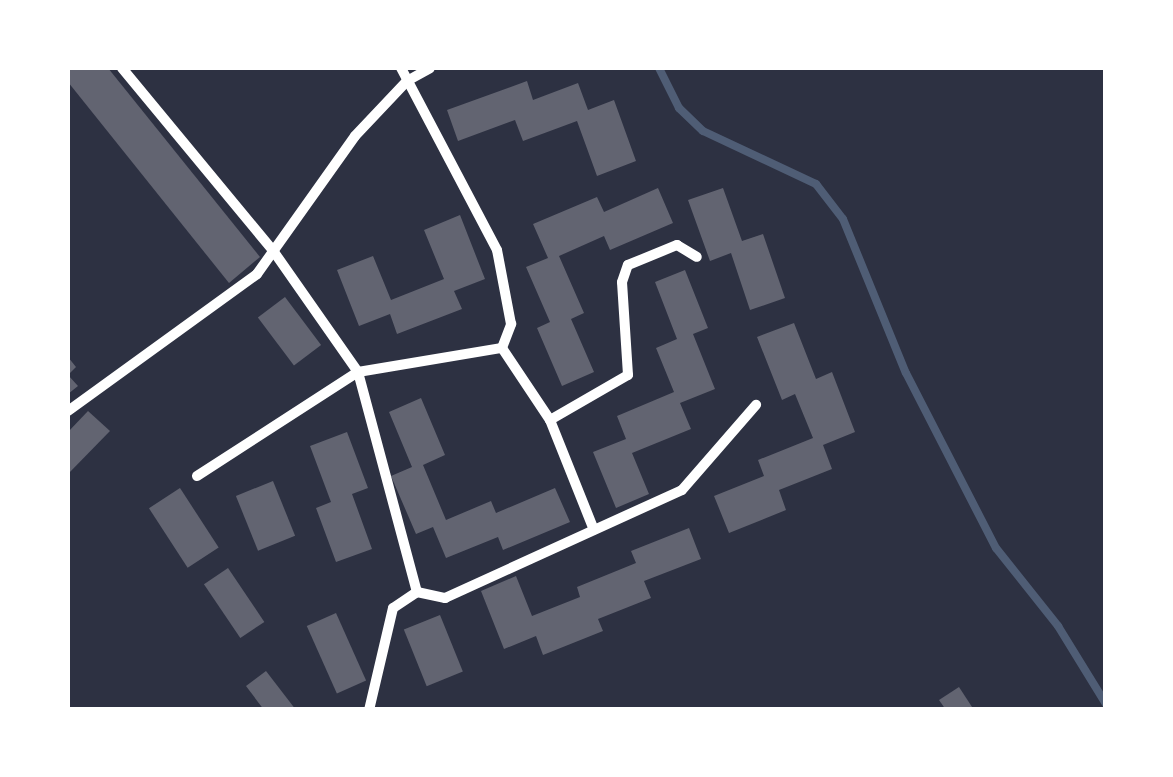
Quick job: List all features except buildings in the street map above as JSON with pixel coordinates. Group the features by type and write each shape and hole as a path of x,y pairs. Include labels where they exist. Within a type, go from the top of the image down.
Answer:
{"street":[{"path":"122,68 274,252 358,372 417,592"},
{"path":"401,68 497,250 512,324 502,348"},
{"path":"68,411 258,274 355,136 407,82 430,68"},
{"path":"550,420 628,375 622,282 628,265 677,245 697,257"},
{"path":"197,476 358,372 502,348"},
{"path":"502,348 550,420 594,530"},
{"path":"369,710 393,608 417,592 445,598 682,490 756,404"}],"waterway":[{"path":"659,68 679,108 703,131 816,184 843,219 906,373 996,548 1058,626 1106,704"}]}
